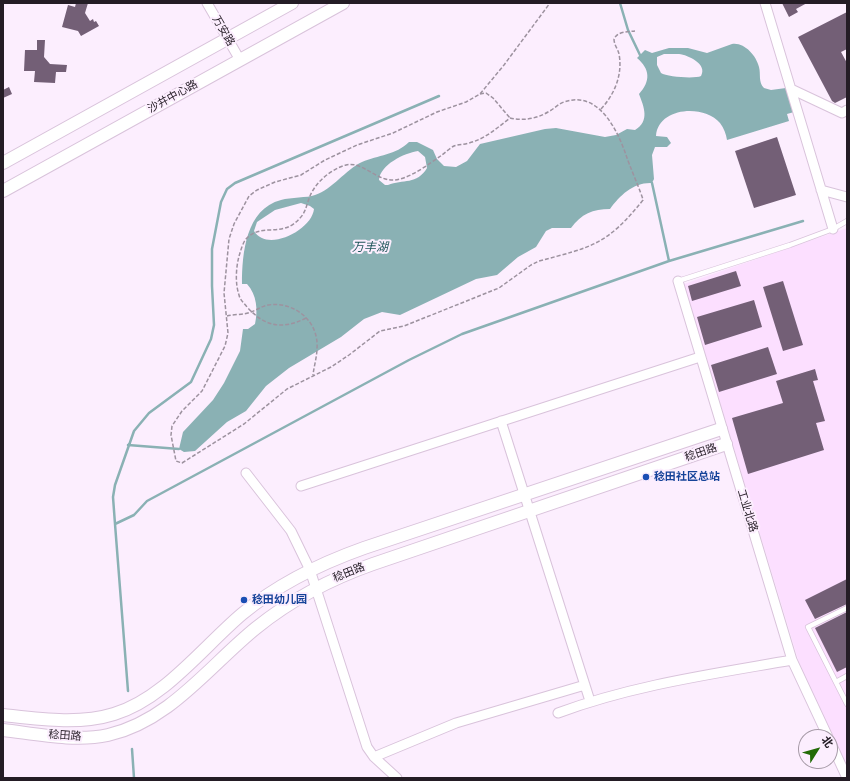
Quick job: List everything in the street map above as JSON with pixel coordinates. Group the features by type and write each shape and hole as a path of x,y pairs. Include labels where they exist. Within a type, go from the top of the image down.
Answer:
{"street":[{"name":"万安路","path":"207,3 240,60"},
{"path":"3,163 292,3"},
{"name":"沙井中心路","path":"3,191 343,3"},
{"path":"765,3 833,229"},
{"path":"791,89 842,113 847,110"},
{"path":"821,190 847,197"},
{"name":"工业北路","path":"678,281 721,429 792,660 824,729"},
{"path":"301,486 700,357"},
{"path":"501,421 590,701"},
{"name":"稔田路","path":"3,716 77,720 108,716 132,707 167,683 256,603 281,586 310,570 364,548 721,429"},
{"name":"稔田路","path":"3,730 87,738 107,735 136,726 154,716 176,699 235,646 268,619 317,587 366,566 726,444"},
{"path":"246,473 291,531 317,587 367,747 374,757 397,778"},
{"path":"558,713 590,701 637,688 792,660"},
{"path":"374,757 456,723 585,685"},
{"path":"838,758 847,778"}],"lane":[{"path":"678,281 833,229 847,221"},
{"path":"847,608 808,627 847,704"},
{"path":"836,682 847,676"}],"path":[{"path":"480,94 504,65 550,3"},
{"path":"600,110 608,101 618,79 620,61 614,39 621,33 635,31"},
{"path":"306,318 296,324 282,326 268,323 252,312 241,300 237,283 237,266 240,251 247,237 260,231 282,230 290,226 300,218 315,188 330,172 348,164 365,169 382,178 391,180 398,179 419,170 454,146 469,144 484,137 510,118 527,120 548,112 562,102 576,99 589,103 608,117 621,141 636,184 643,196 643,200 619,228 596,244 531,265 499,288 404,326 380,331 349,355 286,389 244,424 194,456 179,463 175,457 171,435 172,426 182,410 202,391 225,346 228,333 224,293 229,239 234,224 249,196 257,190 275,182 301,175 335,155 393,133 437,112 466,102 480,94 486,93 493,98 510,118"},
{"path":"227,316 252,312 267,305 277,304 293,309 306,318 316,337 316,357 312,376"}],"shaded area":[{"path":"847,228 847,765 838,746 838,729 830,729 800,666 684,284"}],"water":[{"name":"万丰湖","path":"732,44 741,45 749,50 755,58 760,70 762,86 771,90 786,88 794,112 787,114 789,121 727,140 725,131 720,123 713,117 704,113 693,111 673,114 665,119 659,126 656,136 667,137 671,143 667,147 655,147 652,155 654,179 652,183 645,183 633,187 623,194 610,209 588,213 579,219 571,228 552,228 546,231 536,247 518,257 497,275 476,279 400,315 382,312 364,319 341,337 289,368 266,386 246,411 227,422 195,451 184,452 179,449 183,432 213,400 224,383 240,351 243,329 248,329 255,324 255,298 247,284 242,284 243,259 248,234 253,222 269,205 289,198 315,195 328,188 356,165 398,150 409,142 417,142 433,150 437,159 444,166 456,167 467,161 480,144 545,129 556,128 605,137 616,135 627,129 635,130 643,122 644,118 643,104 639,94 647,80 647,71 637,58 645,50 652,53 669,48 688,48 707,53","holes":["664,54 679,54 692,58 696,61 702,68 701,76 681,77 669,76 661,73 657,65 657,57","418,151 425,157 427,168 419,177 409,181 388,185 385,185 379,180 380,175 388,165 400,157","301,203 314,209 306,224 298,231 278,239 269,240 260,237 254,231 257,222 275,210"]}],"building":[{"path":"76,3 88,3 85,13 90,21 93,19 99,26 81,36 78,31 62,27 68,5 75,7"},
{"path":"782,3 807,3 796,9 798,12 789,17"},
{"path":"847,12 847,49 841,52 847,63 847,97 835,103 832,101 798,37"},
{"path":"37,40 45,40 44,57 50,64 67,65 66,72 56,72 55,83 34,82 35,71 24,71 25,50 37,50"},
{"path":"9,87 12,94 3,98 3,90"},
{"path":"777,137 796,195 754,208 735,151"},
{"path":"736,271 741,286 692,301 688,286"},
{"path":"783,281 803,345 783,351 763,287"},
{"path":"754,300 762,327 705,345 697,317"},
{"path":"768,347 777,374 719,392 711,365"},
{"path":"815,369 818,380 813,381 825,421 816,423 824,450 748,474 732,418 783,403 776,381"},
{"path":"847,579 847,604 815,619 805,600"},
{"path":"847,612 847,667 837,672 815,628"}],"waterway":[{"path":"620,3 628,30 640,55"},
{"path":"128,691 113,497 115,485 134,431 149,413 191,382 211,339 214,325 212,249 221,202 227,189 235,183 439,96"},
{"path":"652,183 669,261"},
{"path":"115,524 134,515 147,501 409,360 462,334 669,261 803,221"},
{"path":"128,445 179,449"},
{"path":"132,749 134,778"}],"place":[{"name":"稔田社区总站","path":"646,477"},
{"name":"稔田幼儿园","path":"244,600"}]}
